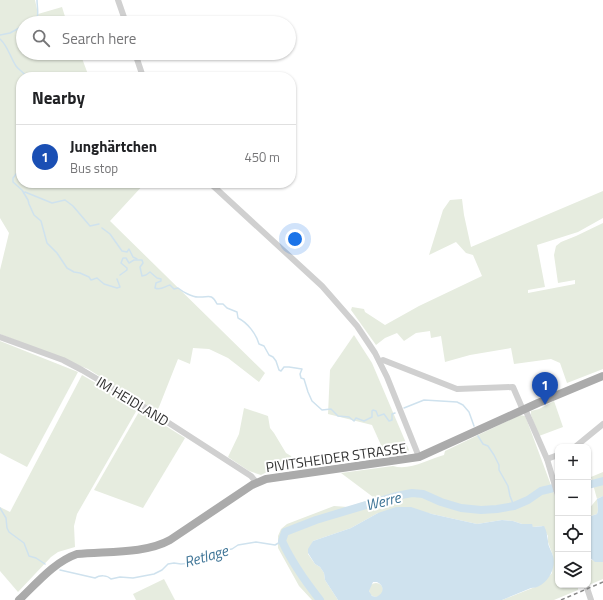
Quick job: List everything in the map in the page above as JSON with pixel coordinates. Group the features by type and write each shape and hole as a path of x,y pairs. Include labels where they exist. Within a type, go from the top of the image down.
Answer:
{"main road":[{"name":"PIVITSHEIDER STRASSE","path":"19,600 55,565 69,556 147,548 169,541 257,483 276,477 419,457 524,409 603,376"}],"street":[{"path":"118,0 124,16"},
{"path":"137,60 141,72"},
{"path":"215,188 331,295 357,326 380,362 419,457"},
{"name":"IM HEIDLAND","path":"0,337 63,360 82,370 141,405 251,476 257,483"},
{"path":"380,362 384,360 457,389 513,387 546,459 555,486"},
{"path":"578,444 603,424"},
{"path":"546,459 555,456"},
{"path":"587,588 591,600"}],"shaded area":[{"path":"0,0 35,0 38,14 62,7 65,16 16,16 16,60 83,60 87,72 16,72 16,188 140,188 110,221 265,373 259,382 228,358 209,349 193,348 190,364 178,359 156,412 88,369 0,334 0,270 9,233 0,218"},
{"path":"603,191 603,218 578,232 537,245 545,287 528,290 528,293 575,284 575,280 558,283 554,255 556,246 561,242 603,223 603,369 567,383 560,363 551,359 514,364 511,348 470,355 445,362 441,336 431,338 430,331 416,333 404,341 397,333 385,338 376,345 351,310 352,307 364,309 365,312 385,325 419,306 482,276 473,255 466,253 456,242 429,255 443,210 450,200 462,199 471,247"},
{"path":"354,335 372,363 409,450 406,454 385,454 372,425 328,414 330,370"},
{"path":"0,341 78,372 27,467 0,453"},
{"path":"82,375 138,408 77,514 74,526 75,547 58,552 51,557 18,592 0,571 0,507 10,512"},
{"path":"554,401 563,427 539,436 531,415 531,411 539,409"},
{"path":"244,408 268,416 270,428 286,453 291,456 296,468 271,470 261,475 249,471 228,457 239,434"},
{"path":"140,410 185,438 143,508 94,490"},
{"path":"520,415 525,416 555,496 555,588 578,588 578,590 554,600 502,600 540,585 552,573 553,556 548,542 548,536 542,526 533,527 531,524 522,524 502,520 477,524 423,512 378,513 351,528 313,541 308,554 324,573 325,580 338,600 312,600 299,586 278,548 278,536 281,529 287,524 334,506 348,507 372,499 373,497 341,473 393,466 413,466 444,455 445,451"},
{"path":"603,472 603,496 597,499 591,477"},
{"path":"597,499 597,514 591,516 591,506"},
{"path":"591,560 603,562 603,579 591,584"},
{"path":"164,579 175,600 136,600 133,594"},
{"path":"373,583 379,583 383,587 383,593 379,597 373,597 369,593 369,587"}],"water":[{"path":"603,496 603,562 595,562 591,559 591,516 597,514 597,499"},
{"path":"396,507 411,507 432,514 477,524 502,520 522,524 532,524 533,527 544,526 553,556 553,567 549,577 541,585 502,600 338,600 325,580 324,573 320,567 315,564 308,553 308,549 313,541 351,528 378,513","holes":["373,582 380,584 382,592 376,597 372,596 369,591"]}],"waterway":[{"path":"37,0 38,16"},
{"path":"0,35 10,33 16,30"},
{"path":"0,39 5,45 16,66 22,72"},
{"path":"16,174 13,178 13,182 16,185"},
{"path":"20,188 28,200 34,215 41,221 47,243 57,253 67,268 89,277 91,280 97,278 104,284 117,288 120,287 117,279"},
{"path":"24,193 25,192 52,203 65,200 73,206 90,226 99,224"},
{"path":"102,228 110,234 122,251 127,252 129,249 133,257 137,259"},
{"path":"120,275 127,270 127,268 121,263 123,258 126,258 129,263 134,260 142,260 143,263 140,267 142,276 150,272 157,278 161,279 161,281 156,283 155,288 161,289 170,285 174,289 178,288 193,296 209,296 213,298 217,304 223,304 227,308 237,312 238,318 248,326 256,336 259,344 264,346 269,355 276,361 279,370 281,371 284,367 302,369 300,374 301,378 304,379 312,401 322,410 331,409 338,416 349,417 354,421 356,418 364,421 372,417 373,410 376,411 378,416 384,414 389,421 392,420 392,414 395,413"},
{"path":"404,408 424,400 457,402 463,405 469,412 474,426"},
{"path":"478,436 483,444 488,446 494,455 499,465 499,470 508,486 514,506"},
{"name":"Werre","path":"591,484 603,481"},
{"name":"Werre","path":"320,600 299,572 290,557 282,541 285,532 316,520 396,496 412,493 423,494 441,502 461,508 481,510 514,506 528,500 541,491 555,488"},
{"name":"Retlage","path":"0,508 6,518 9,532 24,543 29,556 36,558 45,564"},
{"name":"Retlage","path":"60,570 95,578 99,576 108,577 111,579 120,577 133,578 154,574 162,570 168,564 191,563 200,555 232,549 238,545 256,542 275,545 282,541"}],"railway":[{"path":"561,600 603,582"}],"place":[{"name":"Junghärtchen","path":"545,405"}]}
